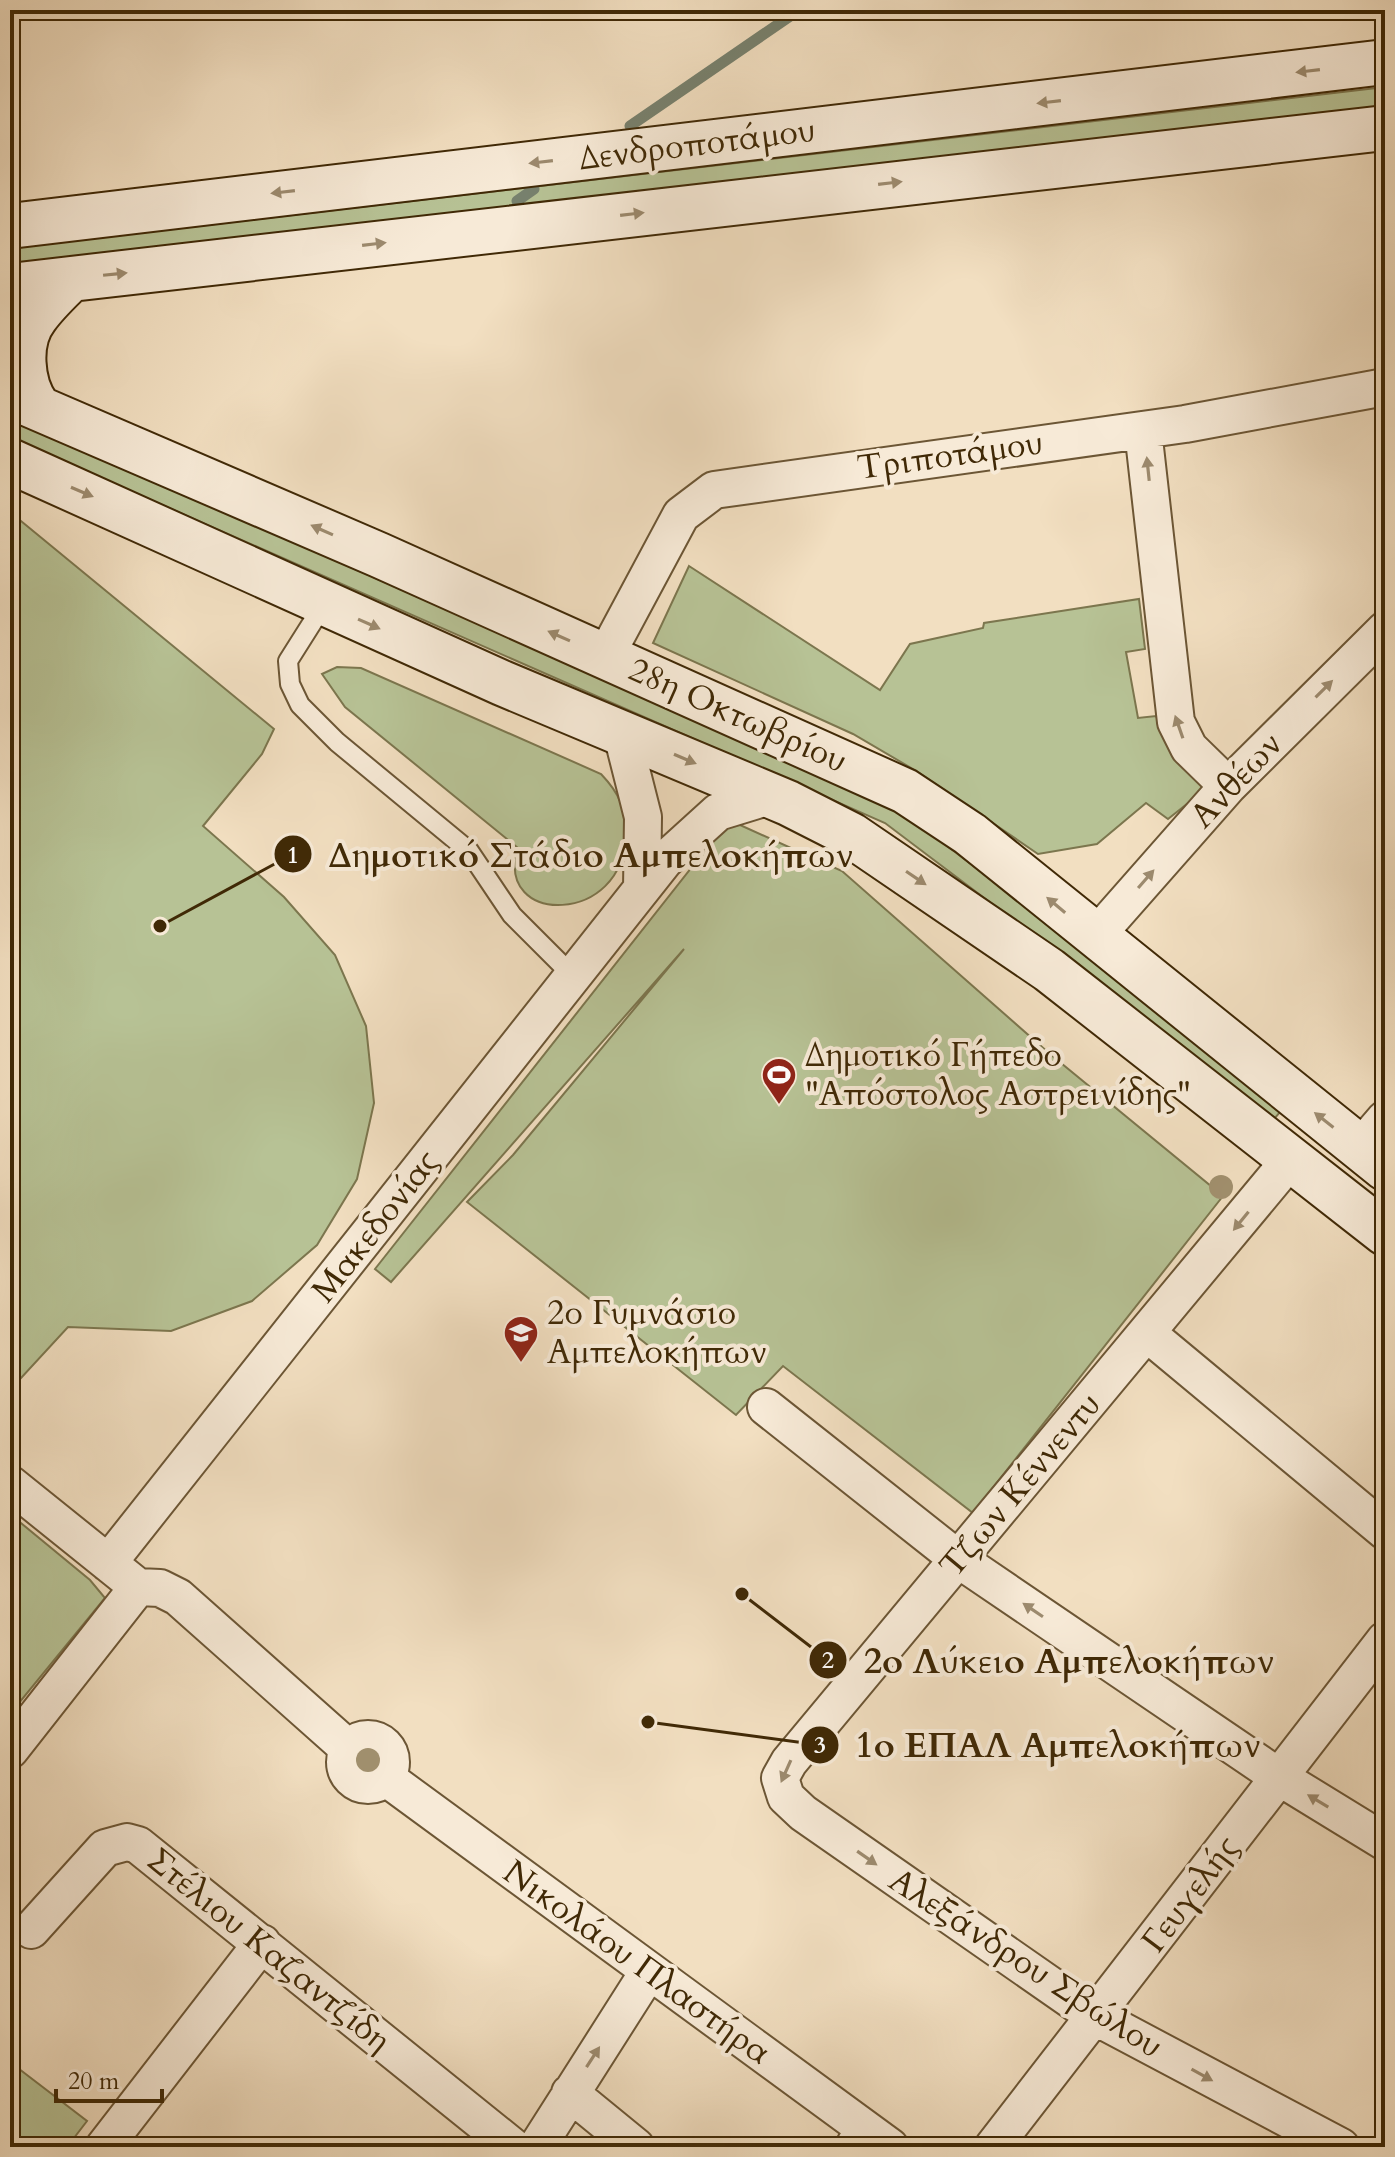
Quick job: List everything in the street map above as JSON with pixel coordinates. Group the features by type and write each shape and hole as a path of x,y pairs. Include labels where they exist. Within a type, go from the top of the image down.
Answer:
{"main road":[{"name":"Δενδροποτάμου","path":"10,226 1385,62"},
{"name":"Δενδροποτάμου","path":"10,286 1385,128"},
{"path":"24,402 30,396 24,374 25,348 34,319 71,279"},
{"name":"28η Οκτωβρίου","path":"24,402 905,791 970,834 1095,937 1377,1145"},
{"name":"28η Οκτωβρίου","path":"10,461 177,533 324,604 770,796 851,835 1020,949 1385,1233"}],"street":[{"name":"Τριποτάμου","path":"605,657 681,515 714,490 1143,430 1385,387"},
{"path":"1143,430 1176,722 1189,748 1228,786"},
{"name":"Ανθέων","path":"1095,937 1228,786 1385,630"},
{"path":"622,734 643,817 642,889"},
{"name":"Μακεδονίας","path":"108,1563 678,846 708,819 735,805 770,796"},
{"name":"Τζων Κέννεντυ","path":"803,1813 786,1797 781,1786 784,1769 1290,1160"},
{"path":"1148,1334 1385,1531"},
{"path":"766,1407 958,1559 1279,1777 1385,1842"},
{"name":"Νικολάου Πλαστήρα","path":"10,1484 138,1587 173,1593 349,1749 363,1739 379,1742 390,1753 391,1763 385,1777 649,1971 854,2136 890,2147"},
{"path":"10,1750 138,1587"},
{"name":"Γευγελής","path":"993,2147 1385,1640"},
{"name":"Αλεξάνδρου Σβώλου","path":"803,1813 1096,2017 1341,2147"},
{"name":"Στέλιου Καζαντζίδη","path":"31,1930 105,1848 127,1842 148,1851 513,2147"},
{"path":"104,2147 262,1943"},
{"path":"537,2147 649,1971"},
{"path":"570,2093 636,2147"}],"lane":[{"path":"324,604 290,652 290,684 300,705 337,742 469,851 512,915 573,976"}],"green space":[{"path":"1385,87 1385,107 10,268 10,248"},
{"path":"10,417 897,808 1287,1104 1275,1118 885,823 10,438"},
{"path":"10,512 274,729 262,754 203,826 284,897 335,955 366,1026 374,1103 357,1179 317,1245 252,1301 171,1331 68,1327 10,1390"},
{"path":"689,566 880,690 910,644 983,628 984,623 1139,599 1145,649 1126,652 1138,718 1156,716 1169,739 1202,776 1202,792 1168,819 1146,803 1097,844 1038,854 918,772 853,734 653,643"},
{"path":"337,667 361,668 601,774 620,802 625,825 620,865 605,886 585,899 562,905 541,902 524,892 515,874 518,848 345,707 322,674"},
{"path":"729,820 842,871 1050,1054 1223,1196 973,1513 783,1366 736,1415 467,1202 513,1155 684,949 391,1282 375,1269"},
{"path":"10,1514 90,1580 105,1598 10,1714"},
{"path":"10,2062 87,2121 67,2147 10,2147"}],"waterway":[{"path":"630,126 799,10"},
{"path":"517,201 534,189"}],"place":[{"name":"Δημοτικό Στάδιο Αμπελοκήπων","path":"160,926"},
{"name":"Δημοτικό Γήπεδο \"Απόστολος Αστρεινίδης\"","path":"779,1106"},
{"name":"2ο Γυμνάσιο Αμπελοκήπων","path":"521,1364"},
{"name":"2ο Λύκειο Αμπελοκήπων","path":"742,1594"},
{"name":"1ο ΕΠΑΛ Αμπελοκήπων","path":"648,1722"}]}
